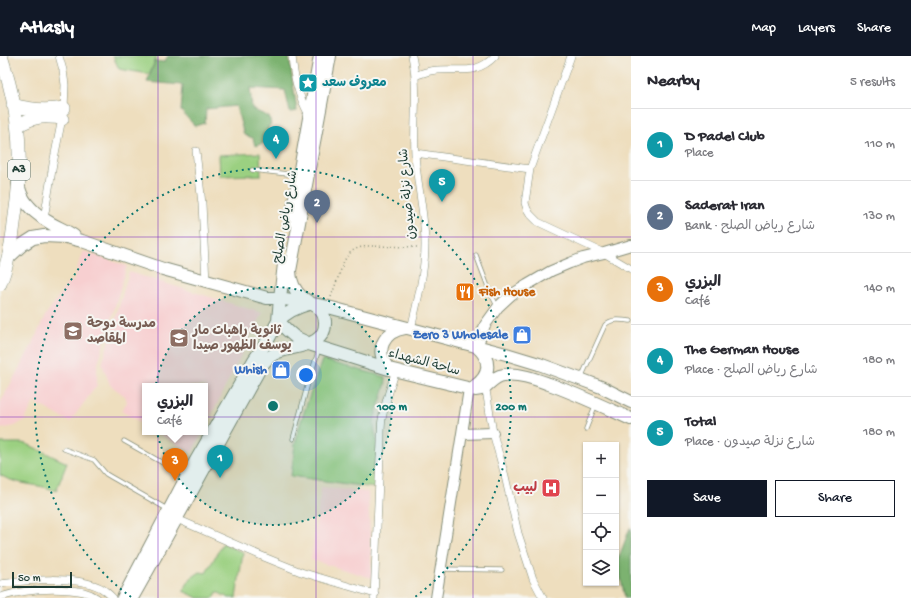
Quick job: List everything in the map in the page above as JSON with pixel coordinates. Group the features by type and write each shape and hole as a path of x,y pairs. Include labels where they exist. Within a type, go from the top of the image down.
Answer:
{"highway":[{"name":"A3","path":"0,284 9,258 15,220 19,151 14,105 1,56"},
{"path":"14,105 35,110 55,109 63,113"},
{"path":"17,126 30,119 39,117 56,117 63,113"}],"main road":[{"name":"شارع رياض الصلح","path":"280,298 286,251 320,56"},
{"name":"شارع رياض الصلح","path":"313,304 302,297 291,280 290,271 330,56"},
{"path":"18,183 24,200 28,205 49,226 66,237 82,241 163,269 267,298 280,298 328,306 539,364 601,387 631,402"},
{"path":"9,258 22,245 39,236 49,226"},
{"name":"ساحة الشهداء","path":"267,298 272,302 279,316 292,334 308,344 392,369 469,389 480,390 484,383"},
{"path":"123,598 233,417 279,316 280,298"},
{"path":"279,316 284,315 296,308 313,304"},
{"path":"132,598 173,515 187,476 258,362 277,353 313,342 323,333 325,324 324,317 321,310 313,304"},
{"path":"392,369 384,362 382,358 384,341 386,337 396,330 408,329"},
{"path":"477,347 481,350 487,360 487,370 484,383"},
{"path":"484,383 500,375 511,374 530,377 572,392 631,419"}],"street":[{"path":"49,226 53,164 63,113 65,84 59,56"},
{"path":"292,56 301,99 310,116"},
{"name":"شارع نزلة صيدون","path":"408,329 424,262 425,246 415,153 415,76 412,56"},
{"path":"415,76 431,70 470,70 491,61 495,56"},
{"path":"571,56 530,169 525,203 530,214 538,222 604,253 631,269"},
{"path":"196,151 202,204 206,281"},
{"path":"415,153 530,169"},
{"path":"477,347 485,325 498,307 517,292 551,271 583,258 631,245"},
{"path":"173,515 264,558 301,572 375,596 380,456 382,442 381,428 392,369"},
{"path":"484,383 493,433 505,476 518,533 534,579 543,598"},
{"path":"436,598 469,389"},
{"path":"462,434 493,433"},
{"path":"0,584 34,580 66,580 93,585 107,592 113,598"},
{"path":"0,597 16,592 46,589 77,591 88,593 97,598"}],"lane":[{"path":"252,170 299,175"},
{"path":"476,255 490,292 498,307"},
{"path":"580,379 605,325 612,320 631,321"},
{"path":"293,439 308,383 320,348"},
{"path":"586,429 596,403"},
{"path":"124,442 187,476"},
{"path":"64,449 94,460 106,474 173,515"},
{"path":"440,569 502,570"}],"path":[{"path":"328,306 344,261 352,251 366,246 417,247"}],"shaded area":[{"name":"مدرسة دوحة المقاصد","path":"83,251 127,266 97,367 97,385 70,422 34,402 25,420 15,426 0,429 0,403 32,345 45,316 69,281 73,282"},
{"name":"ثانوية راهبات مار يوسف الظهور صيدا","path":"129,272 262,313 208,422 208,383 142,383 142,423 121,411 127,402 125,396 110,385 102,364"},
{"path":"161,435 201,435 192,453"},
{"path":"321,487 368,492 372,578 311,560"}],"green space":[{"path":"113,56 157,56 149,74 119,69"},
{"path":"168,56 289,56 297,111 290,112 285,90 250,88 252,109 269,117 271,125 268,127 269,134 263,135 264,143 255,146 253,138 244,135 236,106 206,109 205,123 195,126 181,111 183,85 147,82 155,61 164,62"},
{"path":"260,153 261,175 220,176 219,155"},
{"path":"322,360 386,377 386,383 374,422 377,441 375,488 291,476 295,444 301,421"},
{"path":"0,443 27,444 67,463 56,491 49,488 7,479 0,475"},
{"path":"631,528 631,598 625,598 619,571 619,557"},
{"path":"223,543 243,553 236,598 229,598 217,592 214,598 198,598 183,591 191,578 200,572 206,573"}],"place":[{"name":"معروف سعد","path":"308,83"},
{"name":"The German House","path":"276,159"},
{"name":"Total","path":"442,202"},
{"name":"Saderat Iran","path":"317,223"},
{"name":"Fish House","path":"465,292"},
{"name":"مدرسة دوحة المقاصد","path":"73,331"},
{"name":"Zero 3 Wholesale","path":"522,335"},
{"name":"ثانوية راهبات مار يوسف الظهور صيدا","path":"179,338"},
{"name":"Whish","path":"281,370"},
{"name":"D Padel Club","path":"220,478"},
{"name":"البزري","path":"175,481"},
{"name":"لبيب","path":"551,488"}]}
